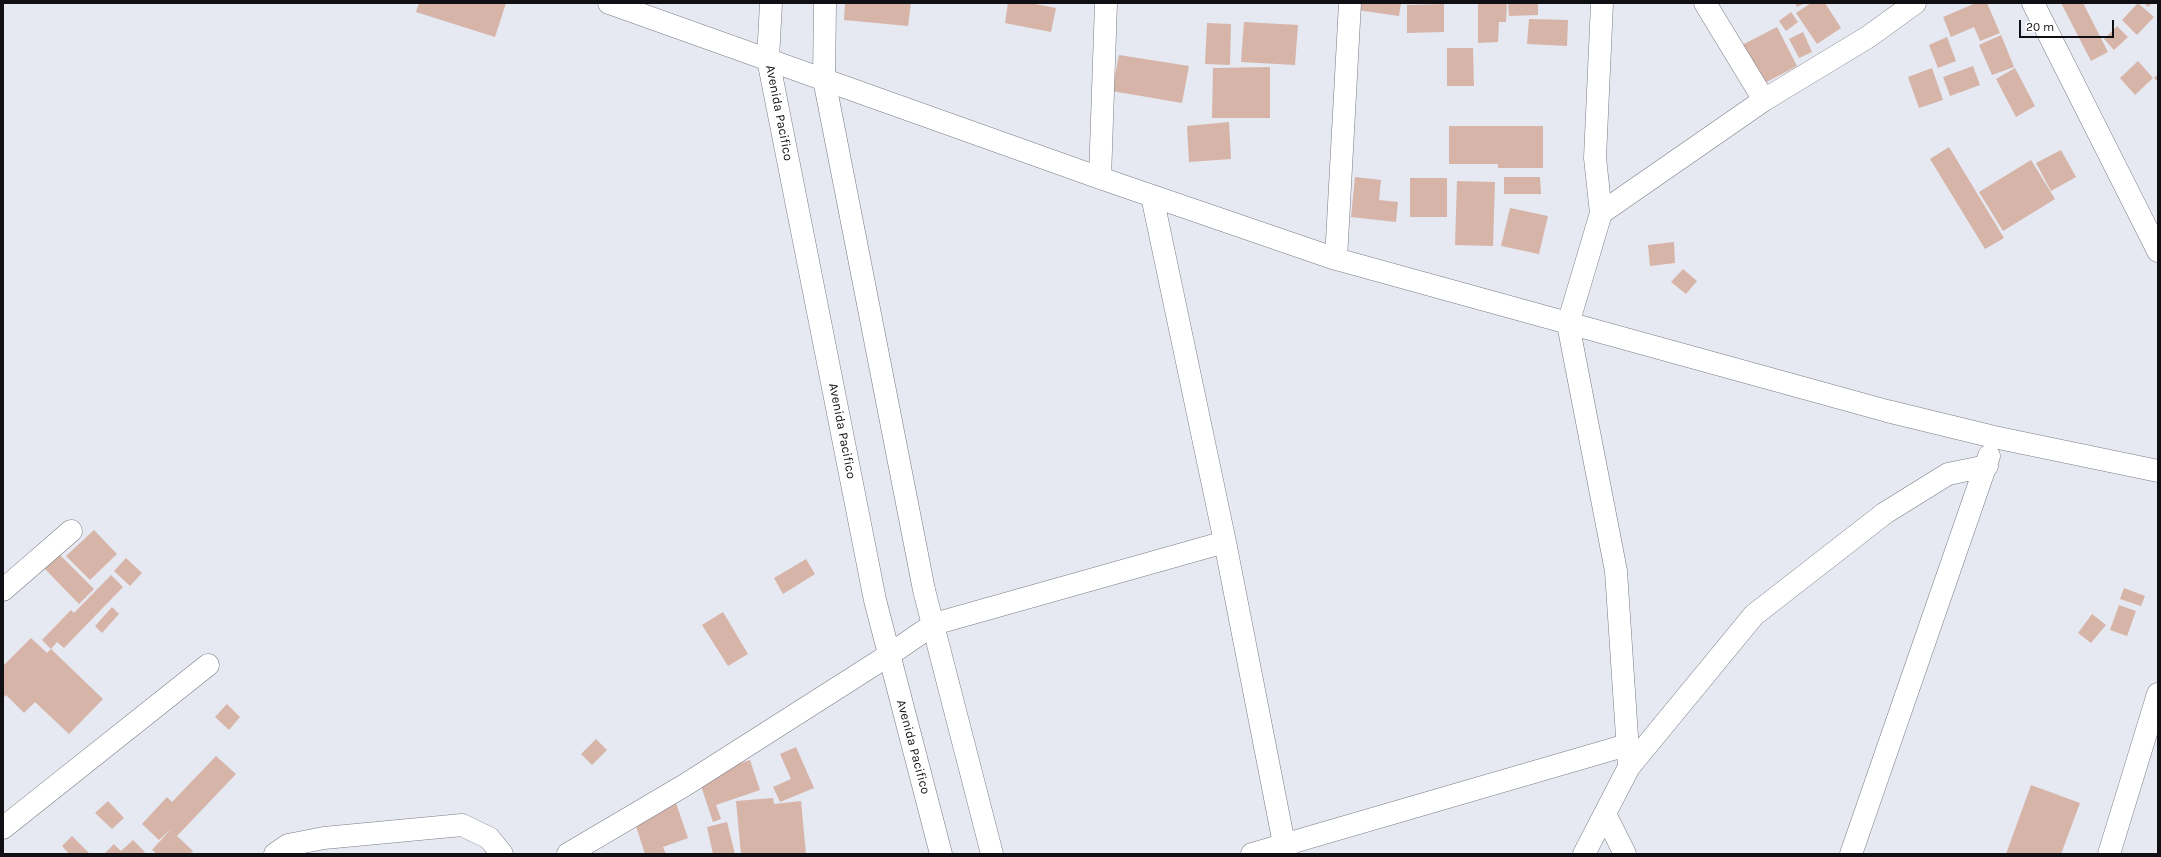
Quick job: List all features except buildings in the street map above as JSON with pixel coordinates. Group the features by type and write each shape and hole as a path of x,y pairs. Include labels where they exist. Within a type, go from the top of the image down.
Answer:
{"street":[{"path":"609,3 1100,178 1336,259 1880,409 1994,437 2158,471"},
{"name":"Avenida Pacifico","path":"771,3 768,59 875,600 941,854"},
{"path":"825,3 824,79 924,590 934,624 992,854"},
{"path":"1100,178 1106,3"},
{"path":"1336,259 1350,3"},
{"path":"1602,3 1596,158 1601,213 1568,324 1616,571 1629,767"},
{"path":"1705,3 1764,100"},
{"path":"1601,213 1764,100 1868,37 1915,3"},
{"path":"2033,3 2158,251"},
{"path":"1152,196 1225,542 1284,850"},
{"path":"1851,854 1987,466 1994,437"},
{"path":"1584,854 1629,767 1754,615 1885,513 1948,474 1987,466"},
{"path":"3,590 71,531"},
{"path":"568,854 685,785 889,655 934,624 1225,542"},
{"path":"3,828 208,664"},
{"path":"2109,854 2158,694"},
{"path":"1252,854 1284,850 1627,744"},
{"path":"1605,814 1625,854"},
{"path":"275,854 288,845 324,838 462,825 489,838 502,854"}]}
